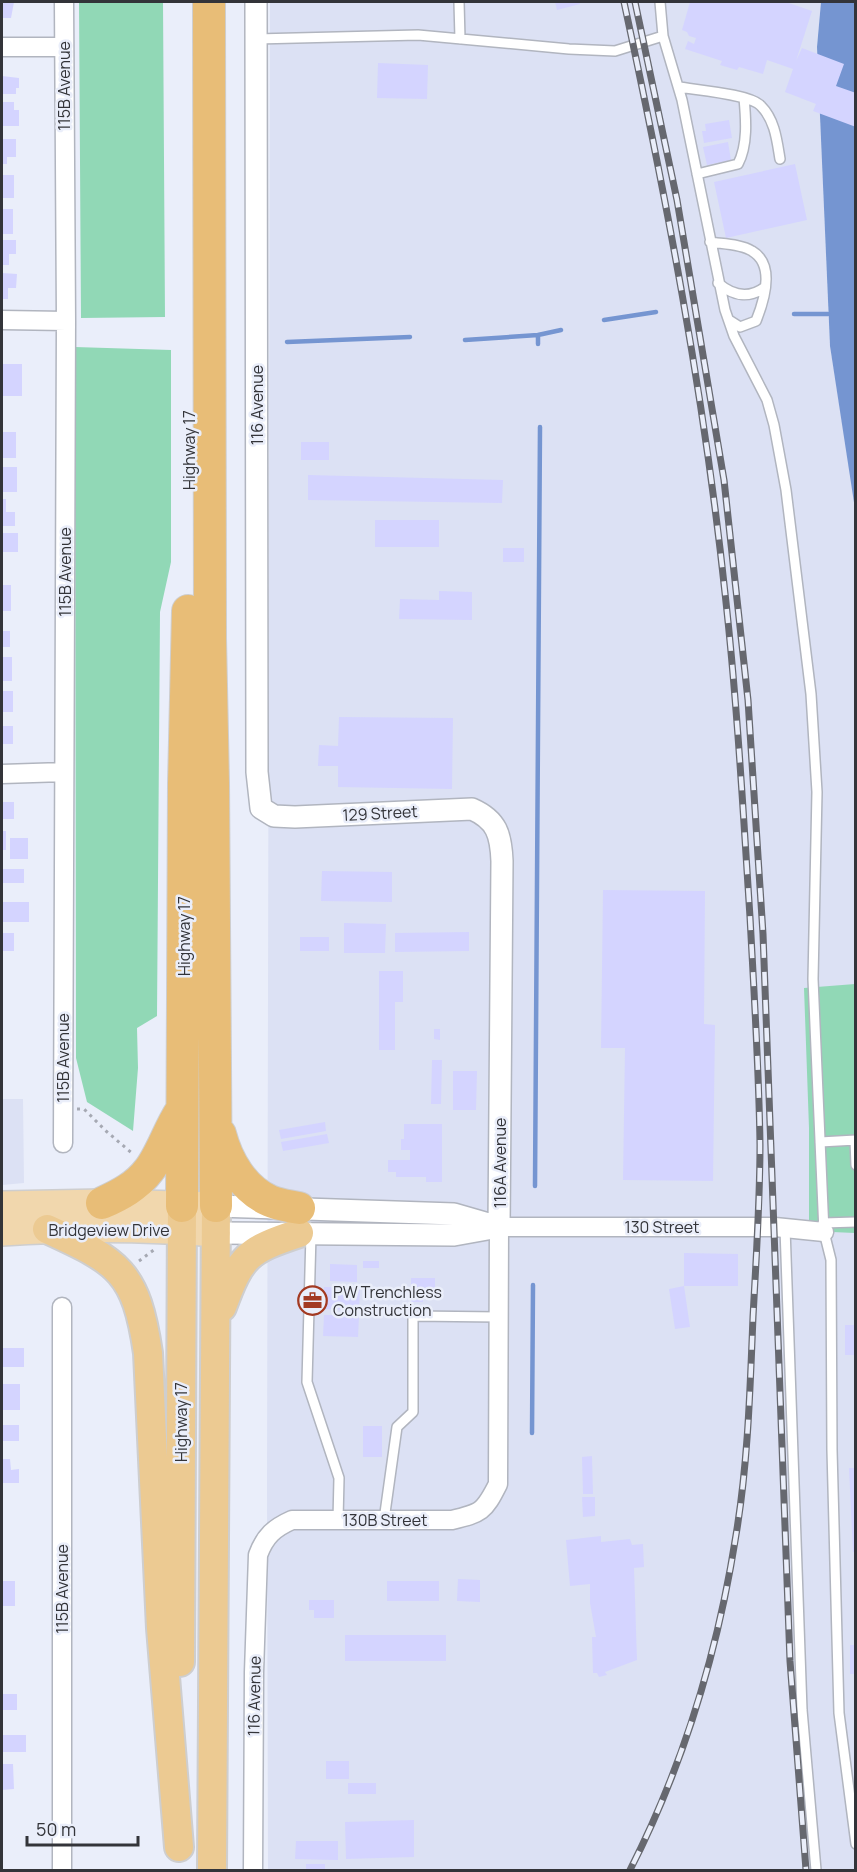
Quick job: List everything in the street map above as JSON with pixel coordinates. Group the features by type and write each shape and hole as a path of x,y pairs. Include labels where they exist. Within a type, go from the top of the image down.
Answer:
{"highway":[{"name":"Highway 17","path":"189,2 188,671 184,784 183,1108 194,1221 216,1323 212,1870"},
{"name":"Highway 17","path":"180,1859 194,1221 216,1120 210,638 209,2"},
{"path":"184,784 196,871 201,1189 194,1221"},
{"path":"102,1203 129,1189 149,1170 170,1127 183,1108"},
{"path":"216,1120 225,1154 246,1184 303,1225 264,1245 245,1259 233,1277 216,1323"},
{"path":"47,1229 86,1247 112,1264 130,1286 141,1313 148,1353 161,1628 180,1859"}],"main road":[{"name":"Bridgeview Drive","path":"2,1205 102,1203 194,1221"},
{"name":"Bridgeview Drive","path":"2,1232 47,1229 161,1228 194,1221"}],"street":[{"name":"115B Avenue","path":"63,1143 66,321 64,2"},
{"name":"116 Avenue","path":"256,2 257,772 261,808"},
{"path":"2,47 64,47"},
{"path":"2,321 66,321"},
{"path":"2,774 64,772"},
{"name":"129 Street","path":"261,808 274,816 295,817 472,809 486,815 494,825"},
{"name":"116A Avenue","path":"489,1501 498,1484 502,861 501,846 494,825"},
{"name":"130 Street","path":"194,1221 303,1225 454,1214 499,1227 824,1227"},
{"name":"115B Avenue","path":"62,1870 63,1307"},
{"name":"130B Street","path":"276,1527 292,1520 452,1520 476,1515 489,1501"},
{"name":"116 Avenue","path":"253,1870 254,1672 258,1555 263,1541 276,1527"}],"lane":[{"path":"459,2 460,39"},
{"path":"660,2 663,36 679,87 718,283 729,320 767,400 774,425 786,489 811,694 817,792 813,979 824,1227 831,1260 832,1450 839,1713 855,1844"},
{"path":"256,39 418,35 569,50 615,51 663,36"},
{"path":"679,87 744,98 760,104 775,130 780,159"},
{"path":"697,174 738,164 743,154 746,119 744,98"},
{"path":"710,242 752,250 763,262 766,279 762,305 756,321 740,327 729,320"},
{"path":"718,283 726,290 742,296 757,293 765,287"},
{"path":"819,1142 855,1140 855,1165"},
{"path":"824,1227 855,1222"},
{"path":"303,1225 307,1383 339,1478 338,1520"},
{"path":"785,1227 802,1710 816,1870"},
{"path":"384,1520 397,1427 413,1412 413,1316 499,1317"}],"path":[{"path":"63,1108 84,1109 133,1154"},
{"path":"138,1262 194,1221"}],"shaded area":[{"path":"270,2 821,2 817,47 830,346 856,509 855,1870 268,1870"},
{"path":"2,1099 23,1099 24,1183 2,1185"}],"green space":[{"path":"79,2 163,2 165,317 81,318"},
{"path":"75,347 171,350 171,562 160,612 157,1016 137,1028 138,1068 133,1131 87,1102 76,1058"},
{"path":"855,984 855,1233 809,1231 809,1128 804,988"}],"water":[{"path":"821,2 855,2 855,509 830,346 817,47"}],"building":[{"path":"2,2 14,2 11,18 2,18"},
{"path":"555,2 579,2 580,4 557,10"},
{"path":"690,2 786,2 812,11 796,61 802,48 844,64 836,86 856,93 856,127 813,111 816,104 785,92 793,69 767,60 763,74 739,67 737,70 720,65 722,61 685,49 688,41 694,44 696,38 682,30"},
{"path":"378,63 428,65 427,99 377,98"},
{"path":"2,76 19,78 19,88 16,88 16,94 2,94"},
{"path":"2,102 14,102 14,110 19,110 19,126 2,126"},
{"path":"729,120 732,138 704,143 702,131 706,131 705,124"},
{"path":"2,139 16,139 16,157 7,157 7,164 2,164"},
{"path":"728,142 731,160 707,165 703,147"},
{"path":"795,164 807,220 726,238 714,182"},
{"path":"2,175 14,175 14,198 2,198"},
{"path":"2,209 13,209 13,234 2,234"},
{"path":"2,240 16,240 16,254 9,254 9,265 2,265"},
{"path":"2,273 17,274 16,288 8,288 8,299 2,299"},
{"path":"2,364 22,364 22,396 2,396"},
{"path":"2,432 16,432 16,458 2,458"},
{"path":"301,442 329,442 329,460 301,460"},
{"path":"2,467 17,467 17,492 2,492"},
{"path":"308,475 503,480 502,503 308,500"},
{"path":"2,499 6,499 6,512 15,512 15,526 2,526"},
{"path":"375,520 439,520 439,547 375,547"},
{"path":"2,533 18,533 18,552 2,552"},
{"path":"503,548 524,548 524,562 503,562"},
{"path":"2,585 11,585 11,611 2,611"},
{"path":"439,591 472,592 472,620 399,619 400,599 439,600"},
{"path":"2,631 10,631 10,647 2,647"},
{"path":"2,657 12,657 12,681 2,681"},
{"path":"2,691 13,691 13,712 2,712"},
{"path":"339,717 453,718 452,789 338,787 338,766 318,766 319,745 338,746"},
{"path":"2,726 13,726 13,744 2,744"},
{"path":"2,802 14,802 14,819 2,819"},
{"path":"2,831 6,831 6,850 2,850"},
{"path":"10,838 28,838 28,859 10,859"},
{"path":"2,869 24,869 24,883 2,883"},
{"path":"322,871 392,872 392,902 321,901"},
{"path":"603,890 705,891 704,1024 715,1025 713,1181 623,1180 625,1048 601,1048"},
{"path":"2,902 29,902 29,922 2,922"},
{"path":"344,923 386,924 385,953 344,953"},
{"path":"469,932 469,951 395,952 395,933"},
{"path":"2,933 14,933 14,951 2,951"},
{"path":"300,937 329,937 329,951 300,951"},
{"path":"379,971 403,971 403,1002 395,1002 395,1050 379,1050"},
{"path":"434,1029 440,1029 440,1040 434,1039"},
{"path":"432,1060 442,1060 441,1104 431,1104"},
{"path":"453,1071 477,1071 476,1110 453,1110"},
{"path":"325,1122 326,1131 281,1139 279,1130"},
{"path":"404,1124 442,1124 442,1182 426,1182 426,1177 396,1177 396,1172 388,1172 388,1160 410,1160 410,1150 401,1150"},
{"path":"327,1134 329,1143 283,1151 281,1142"},
{"path":"684,1253 738,1254 738,1286 684,1286"},
{"path":"363,1261 379,1261 379,1268 363,1268"},
{"path":"330,1264 357,1265 357,1282 330,1281"},
{"path":"411,1278 435,1278 435,1296 423,1296 423,1302 411,1302"},
{"path":"684,1286 690,1327 675,1329 669,1289"},
{"path":"324,1287 360,1288 359,1310 324,1309"},
{"path":"324,1315 359,1315 358,1337 323,1336"},
{"path":"845,1325 856,1325 854,1355 845,1355"},
{"path":"2,1348 24,1348 24,1367 2,1367"},
{"path":"2,1384 20,1384 20,1410 2,1410"},
{"path":"2,1425 19,1425 19,1441 2,1441"},
{"path":"363,1426 382,1426 382,1457 363,1457"},
{"path":"592,1456 593,1494 583,1494 582,1457"},
{"path":"2,1459 10,1459 11,1470 19,1469 19,1483 3,1483"},
{"path":"849,1468 856,1468 856,1552 853,1552"},
{"path":"582,1497 595,1497 595,1516 583,1517"},
{"path":"601,1536 601,1542 630,1539 632,1545 643,1544 644,1567 634,1568 637,1660 605,1672 607,1675 599,1677 597,1673 593,1673 592,1637 596,1637 590,1603 590,1584 570,1586 566,1540"},
{"path":"458,1579 480,1580 480,1602 457,1601"},
{"path":"2,1581 15,1581 15,1606 2,1606"},
{"path":"387,1581 439,1581 439,1601 387,1601"},
{"path":"309,1600 334,1600 334,1618 314,1618 314,1610 309,1610"},
{"path":"345,1635 446,1635 446,1661 345,1661"},
{"path":"850,1645 856,1645 856,1674 850,1674"},
{"path":"2,1694 17,1694 17,1710 2,1710"},
{"path":"2,1735 26,1735 26,1752 2,1752"},
{"path":"326,1761 349,1761 349,1779 326,1779"},
{"path":"2,1764 13,1764 14,1789 2,1790"},
{"path":"348,1783 376,1783 376,1794 348,1794"},
{"path":"414,1820 414,1857 346,1859 345,1822"},
{"path":"296,1841 338,1841 338,1860 295,1859"},
{"path":"306,1864 325,1864 325,1870 306,1870"}],"waterway":[{"path":"604,320 656,312"},
{"path":"794,314 828,314"},
{"path":"538,344 538,335 561,330"},
{"path":"465,340 538,335"},
{"path":"287,342 410,337"},
{"path":"535,1186 540,427"},
{"path":"532,1433 533,1285"}],"railway":[{"path":"624,2 655,149 682,296 716,518 739,755 755,1002 760,1145 748,1426 740,1508 728,1578 709,1665 682,1749 649,1831 630,1870"},
{"path":"635,2 677,200 724,480 748,700 763,934 790,1661 806,1870"}],"place":[{"name":"PW Trenchless Construction","path":"312,1301"}]}
